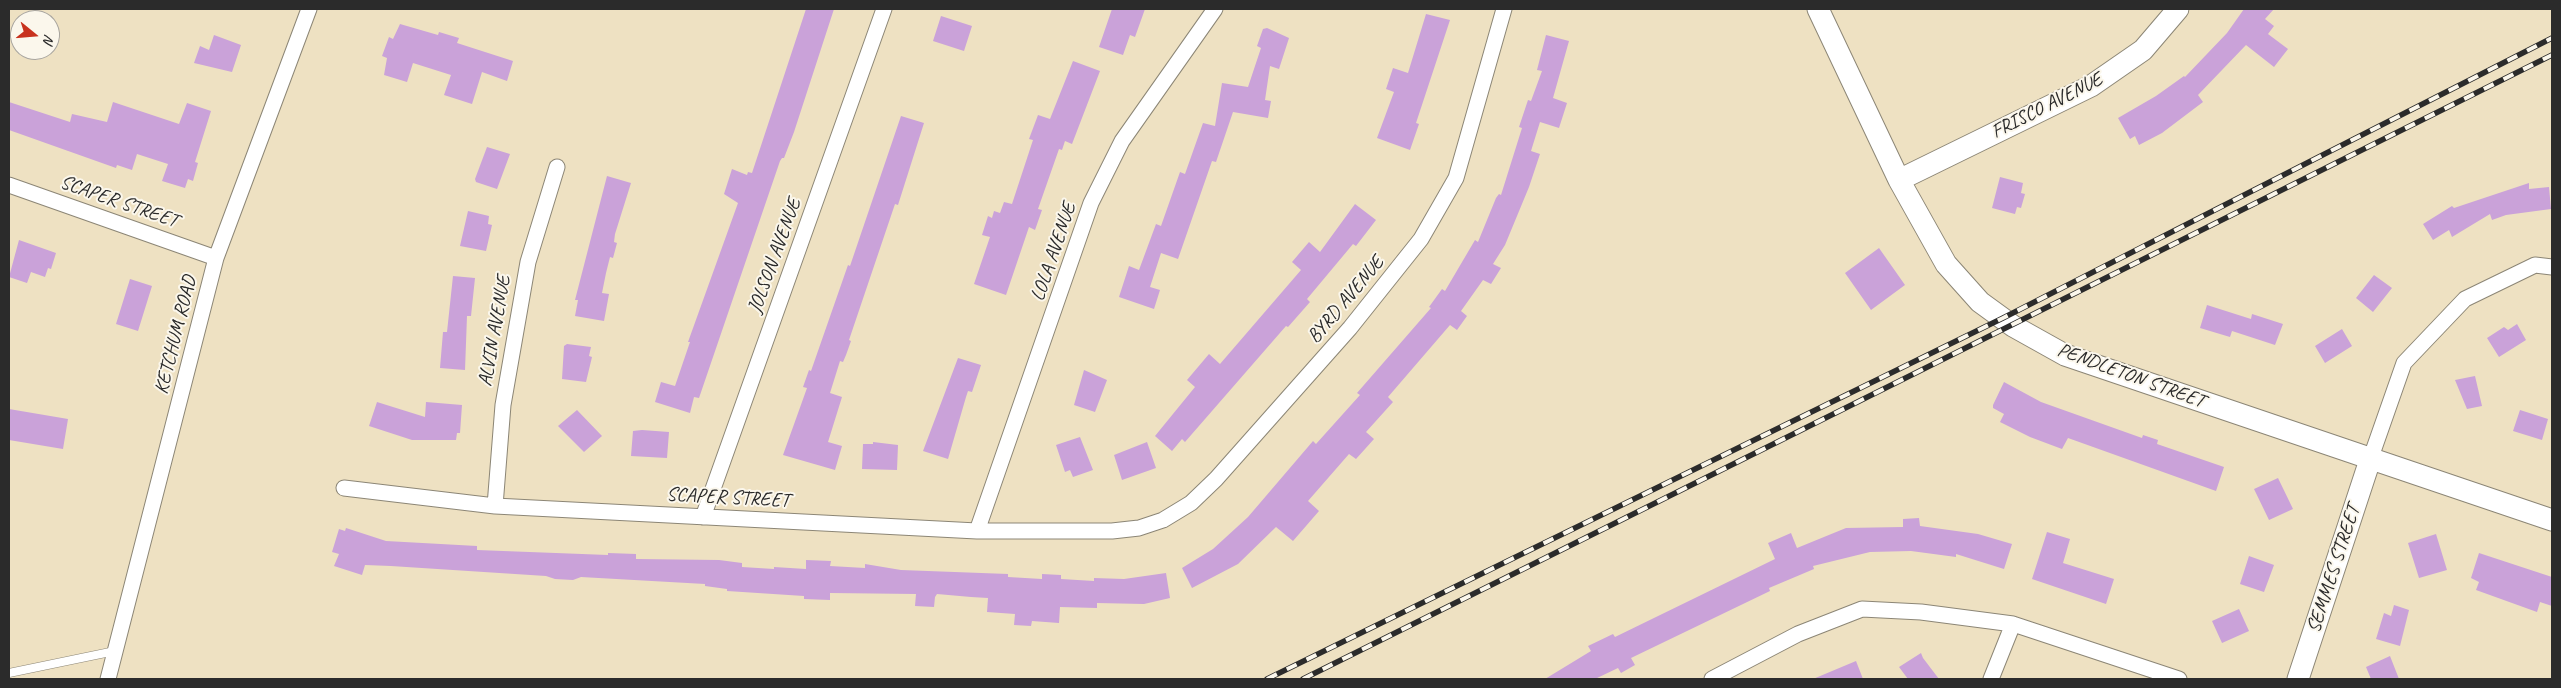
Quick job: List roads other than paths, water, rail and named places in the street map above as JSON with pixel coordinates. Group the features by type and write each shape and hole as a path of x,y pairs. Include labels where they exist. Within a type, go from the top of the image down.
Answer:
{"main road":[{"name":"PENDLETON STREET","path":"1818,9 1899,180 1946,264 1980,302 2013,326 2065,355 2370,460 2552,520"},
{"name":"FRISCO AVENUE","path":"1899,180 2091,86 2143,50 2178,9"},
{"name":"SEMMES STREET","path":"2298,679 2370,460"}],"street":[{"name":"KETCHUM ROAD","path":"108,679 216,258 309,9"},
{"name":"JOLSON AVENUE","path":"703,517 884,9"},
{"name":"LOLA AVENUE","path":"977,531 1092,203 1122,141 1215,9"},
{"name":"BYRD AVENUE","path":"1112,531 1139,528 1163,520 1191,503 1216,479 1350,328 1421,239 1456,178 1504,9"},
{"name":"ALVIN AVENUE","path":"495,506 503,405 526,272 557,167"},
{"name":"SCAPER STREET","path":"9,185 216,258"},
{"path":"2370,460 2404,363 2465,299 2535,265 2552,267"},
{"name":"SCAPER STREET","path":"344,488 495,506 977,531 1112,531"},
{"path":"1712,679 1798,634 1862,609 1921,612 2013,624 2179,679"},
{"path":"1991,679 2013,624"}],"lane":[{"path":"9,673 115,651"}],"railway":[{"path":"1267,679 2003,318 2552,38"},
{"path":"1303,679 2552,55"}]}
